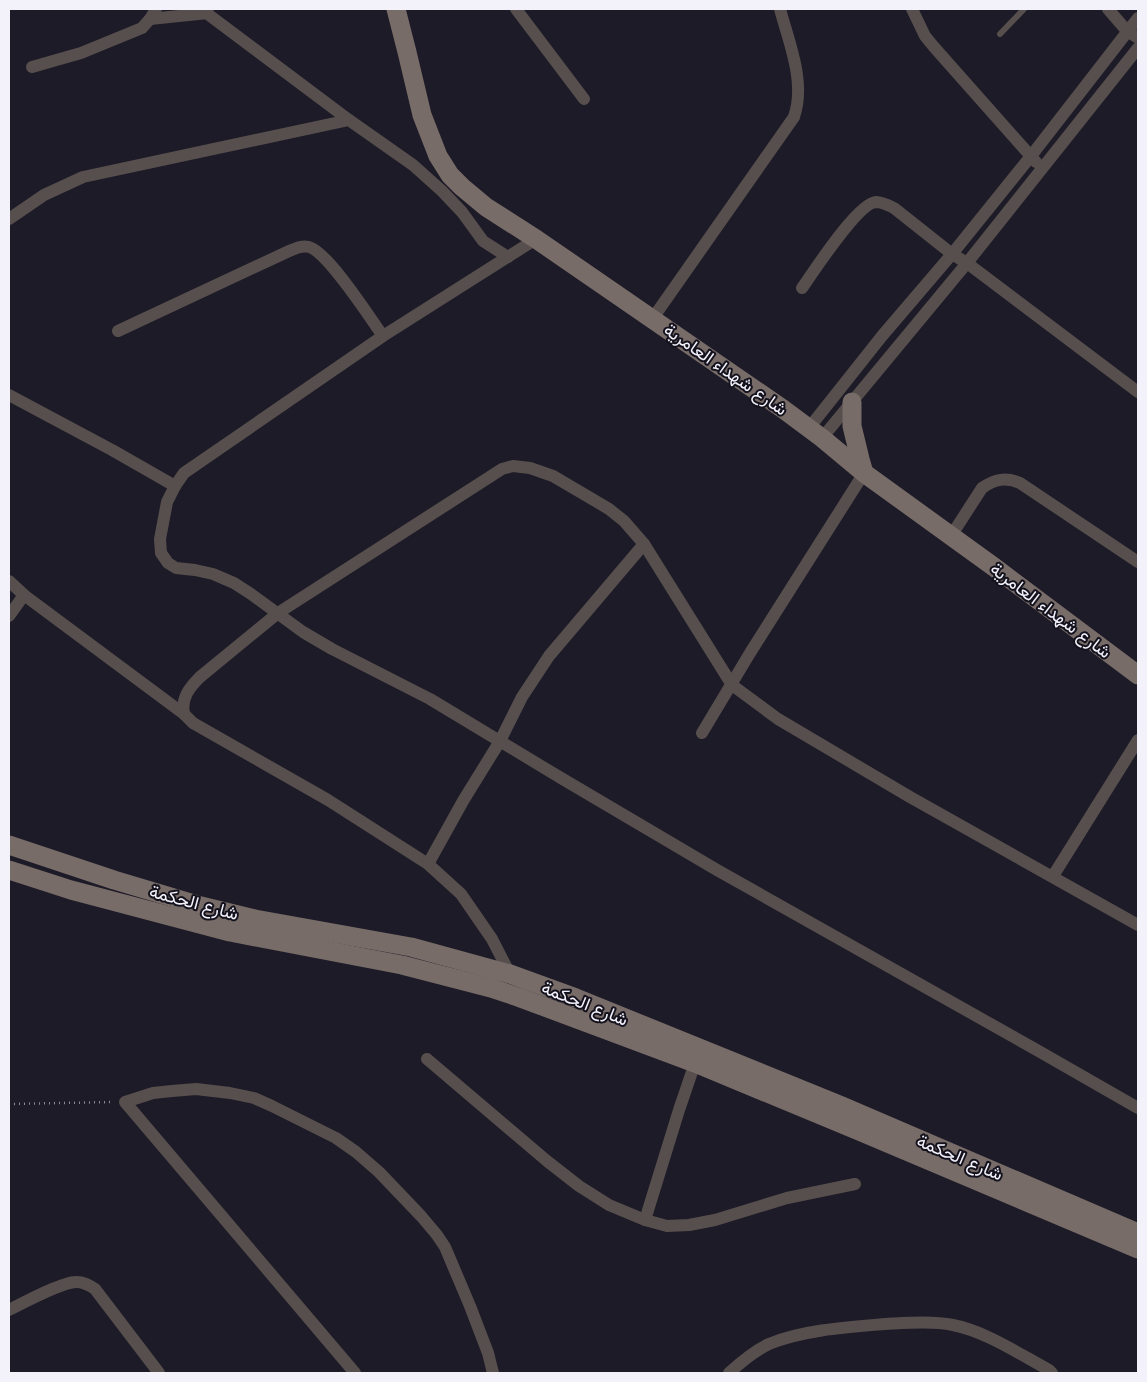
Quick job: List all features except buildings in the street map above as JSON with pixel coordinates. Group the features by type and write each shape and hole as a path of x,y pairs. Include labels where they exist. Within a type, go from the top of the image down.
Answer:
{"street":[{"name":"شارع شهداء العامرية","path":"396,9 422,115 438,156 450,175 462,187 486,207 653,318 815,433 864,473 1138,673"},
{"path":"516,9 584,99"},
{"path":"653,318 794,117 798,106 799,84 780,9"},
{"path":"912,9 934,47 1042,169"},
{"path":"1108,9 1133,35"},
{"path":"32,67 81,53 115,40 142,28 153,14 205,11 349,120 413,165 462,212 483,241 508,257"},
{"path":"815,433 882,336 1133,35 1138,18"},
{"path":"815,433 852,402 1133,60 1138,48"},
{"path":"9,219 44,195 83,178 349,120"},
{"path":"802,288 852,220 865,207 874,202 884,204 894,208 952,254 967,263 1138,392"},
{"path":"536,239 383,336 184,473 167,502 160,539 161,553 164,559 176,568 204,571 234,583 303,632 332,649 430,698 717,870 1138,1108"},
{"path":"118,331 287,252 304,246 311,247 324,256 383,336"},
{"path":"9,395 175,486"},
{"path":"702,733 750,653 864,473 852,426 852,402"},
{"path":"184,714 183,702 192,685 278,613 502,469 512,466 530,468 553,476 609,508 624,521 644,544 732,685 778,719 877,778 1138,924"},
{"path":"951,536 982,488 998,480 1010,479 1020,483 1138,562"},
{"path":"428,864 500,741 522,697 549,656 644,544"},
{"path":"9,581 24,595 184,714 193,723 328,800 428,864 462,894 492,939 510,974"},
{"path":"9,616 24,595"},
{"path":"1053,876 1138,740"},
{"name":"شارع الحكمة","path":"9,845 114,880 201,906 255,919 411,947 510,974 576,998 842,1106 1138,1233"},
{"name":"شارع الحكمة","path":"9,870 71,890 230,932 394,963 491,988 518,997 695,1063 1138,1249"},
{"path":"427,1059 579,1186 609,1205 645,1220 667,1226 689,1226 787,1198 855,1184"},
{"path":"645,1220 695,1063"},
{"path":"355,1373 125,1102 153,1093 196,1090 230,1093 254,1098 336,1138 356,1152 379,1172 421,1216 445,1247 488,1353 492,1373"},
{"path":"9,1310 65,1284 84,1283 95,1289 159,1373"},
{"path":"729,1373 768,1344 803,1334 853,1326 901,1323 954,1325 982,1335 1052,1373"}],"lane":[{"path":"1000,34 1024,9"}],"path":[{"path":"9,1104 125,1102"}]}
